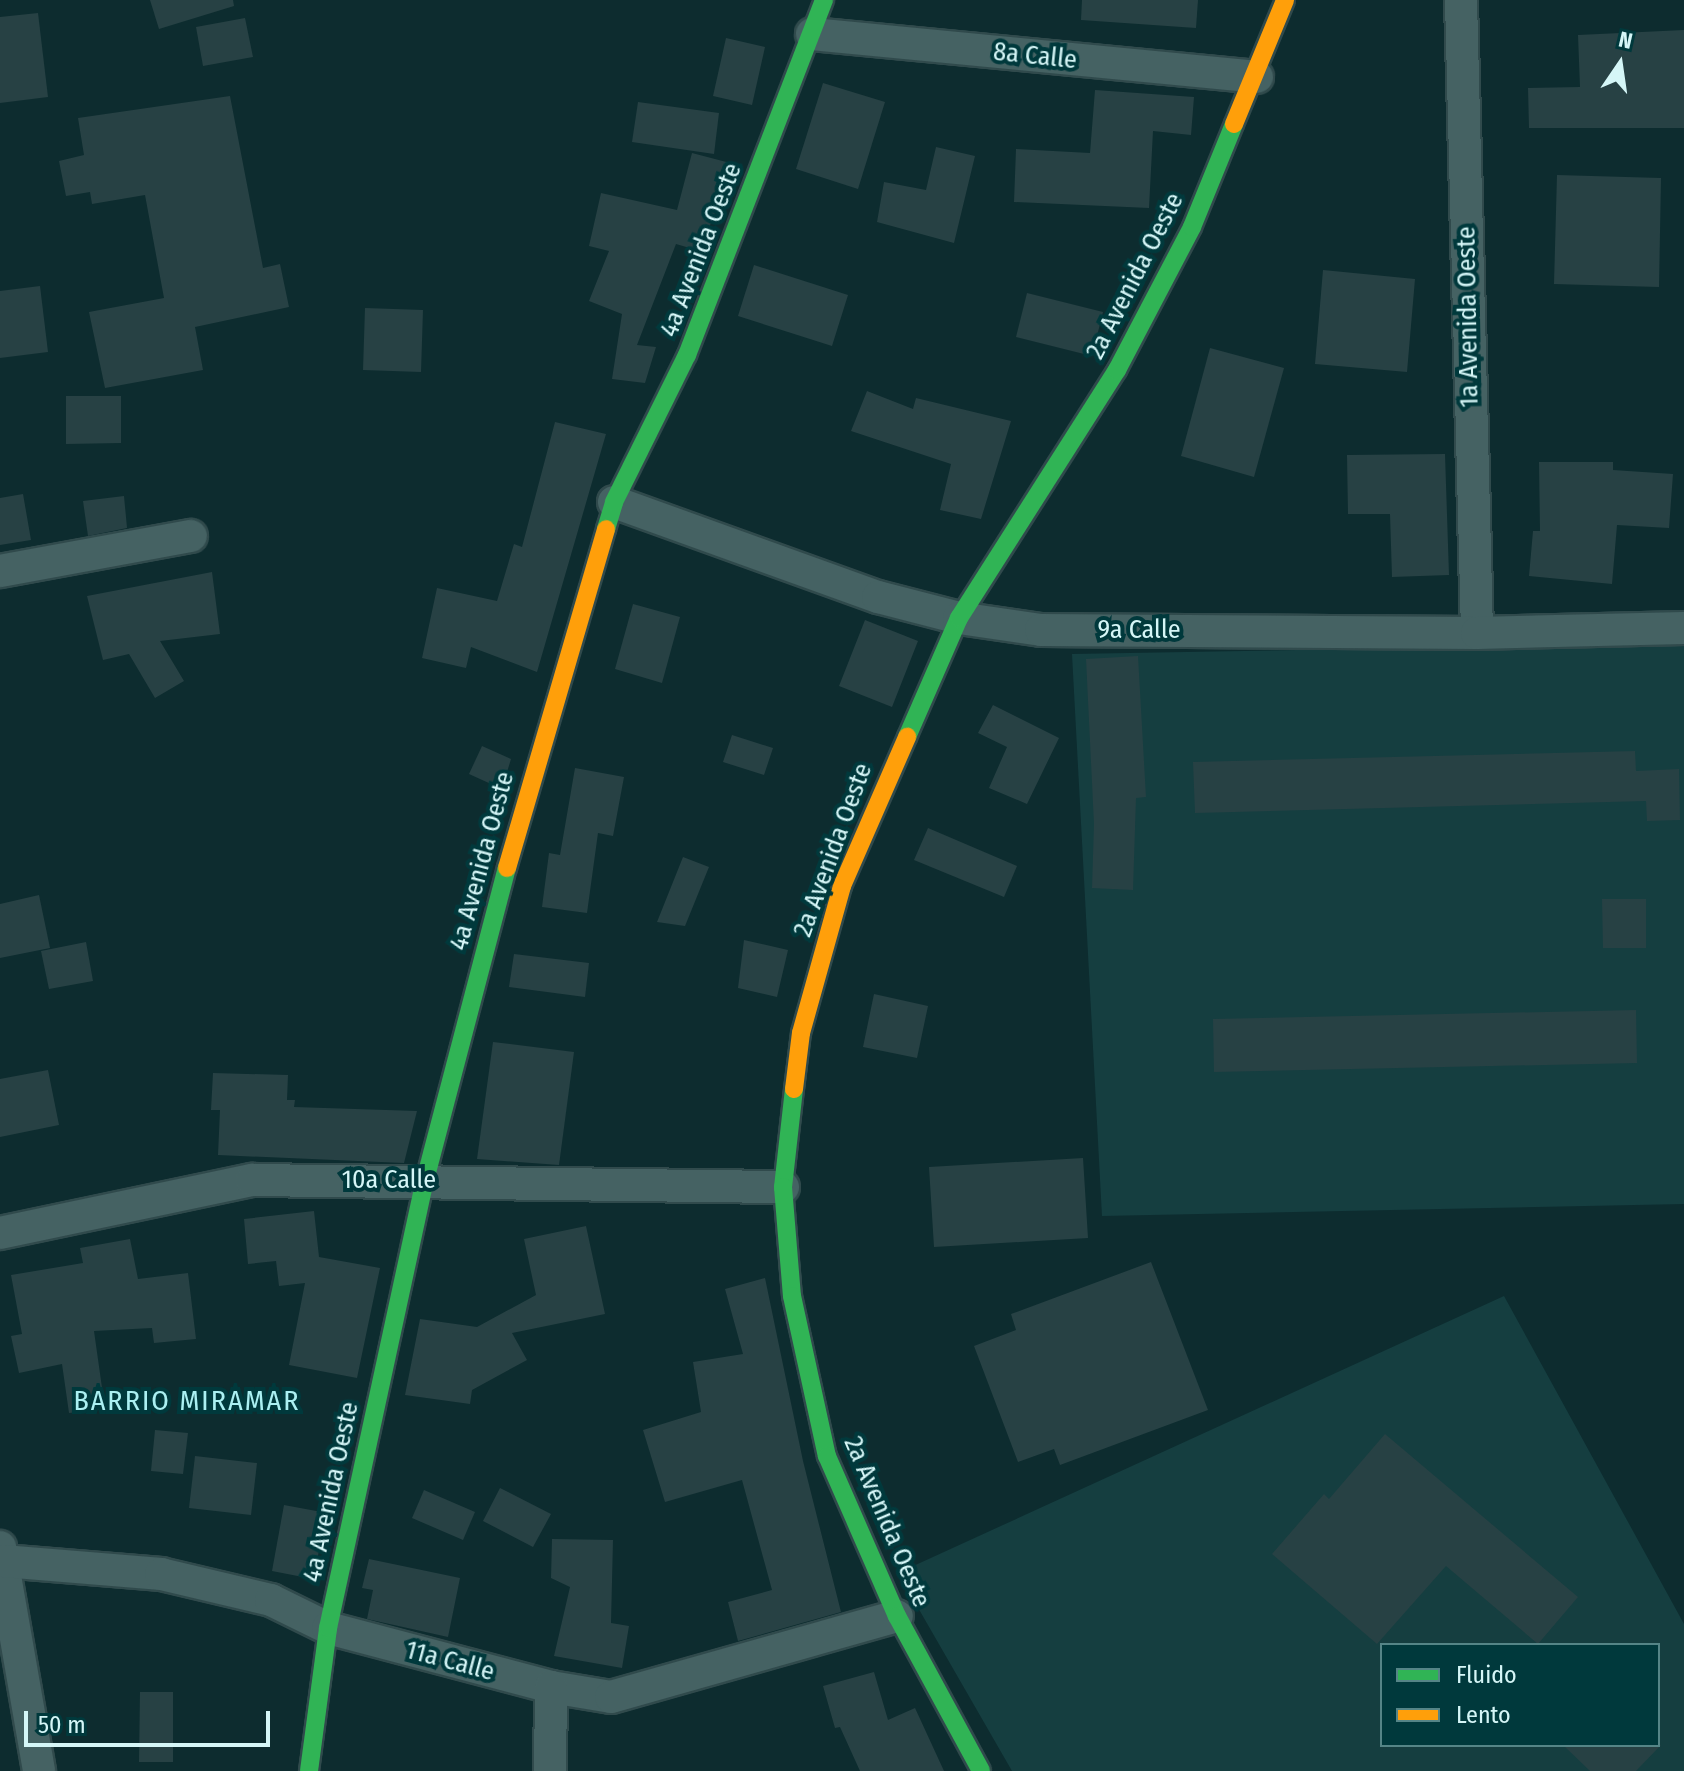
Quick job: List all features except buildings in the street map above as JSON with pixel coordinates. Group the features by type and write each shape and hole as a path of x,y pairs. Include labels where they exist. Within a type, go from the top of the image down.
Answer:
{"street":[{"name":"4a Avenida Oeste","path":"309,1771 328,1628 425,1180 527,792 614,502 687,355 824,0"},
{"name":"2a Avenida Oeste","path":"981,1771 897,1616 827,1456 792,1296 783,1187 801,1033 842,886 959,618 1117,370 1192,227 1257,77 1285,0"},
{"name":"1a Avenida Oeste","path":"1461,0 1477,633"},
{"name":"8a Calle","path":"812,34 1257,77"},
{"name":"9a Calle","path":"614,502 878,597 959,618 1041,630 1477,633 1684,628"},
{"path":"0,571 191,536"},
{"name":"10a Calle","path":"0,1233 252,1180 783,1187"},
{"path":"1,1554 5,1600 39,1771"},
{"name":"11a Calle","path":"1,1554 161,1574 271,1600 328,1628 551,1687 611,1697 897,1616"},
{"path":"550,1771 551,1687"}],"shaded area":[{"path":"1684,643 1684,1204 1102,1216 1072,654"},
{"path":"1504,1296 1684,1624 1684,1771 1012,1771 898,1573"}],"traffic: fast":[{"path":"606,529 614,502 687,355 824,0"},
{"path":"907,737 959,618 1117,370 1192,227 1234,124"},
{"path":"309,1771 328,1628 425,1180 507,868"},
{"path":"794,1089 783,1187 792,1296 827,1456 897,1616 981,1771"}],"traffic: slow":[{"path":"1234,124 1285,0"},
{"path":"507,868 606,529"},
{"path":"794,1089 801,1033 842,886 907,737"}],"district":[{"name":"BARRIO MIRAMAR","path":"187,1401"}]}
